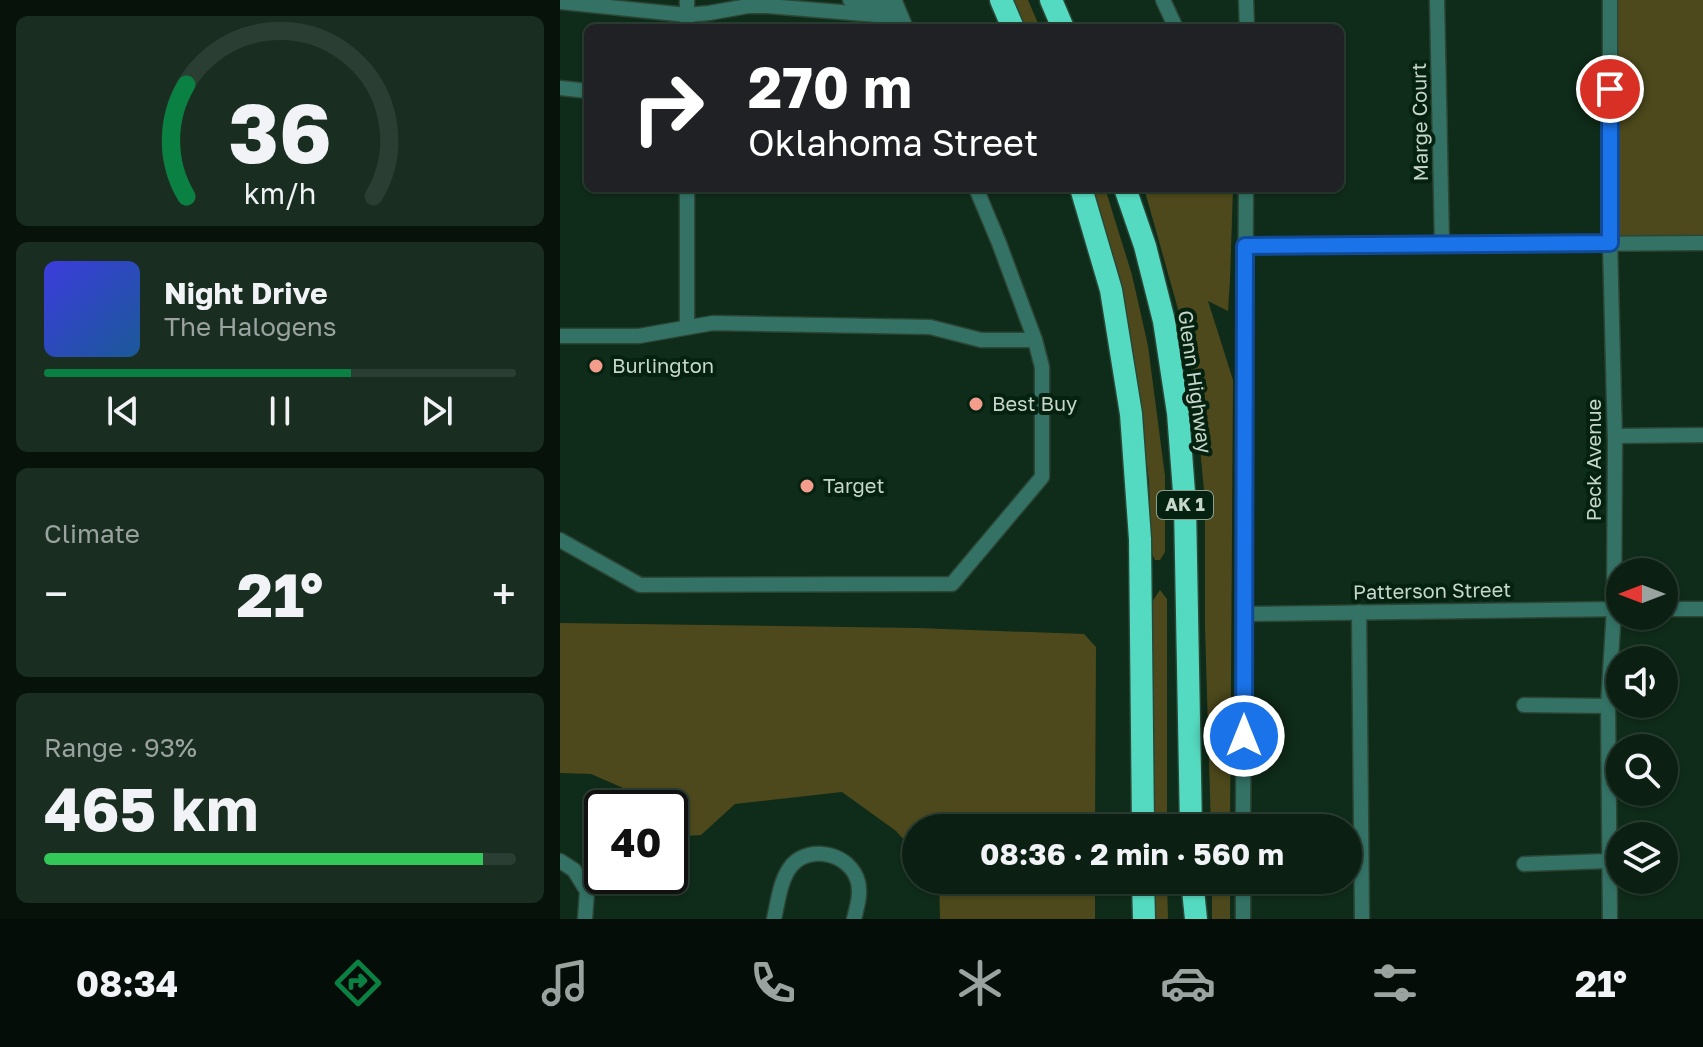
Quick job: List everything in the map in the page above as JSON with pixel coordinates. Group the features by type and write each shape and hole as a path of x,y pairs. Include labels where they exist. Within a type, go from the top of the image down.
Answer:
{"highway":[{"path":"1001,0 1011,24"},
{"path":"1054,0 1063,24"},
{"name":"AK 1","path":"1082,192 1111,290 1131,414 1140,539 1143,814"},
{"name":"Glenn Highway","path":"1126,192 1145,246 1164,321 1178,413 1185,505 1191,814"},
{"path":"1143,894 1144,919"},
{"path":"1193,894 1194,919"}],"street":[{"path":"850,0 901,17"},
{"path":"1163,0 1174,24"},
{"path":"1246,0 1247,24"},
{"name":"Marge Court","path":"1437,0 1442,244"},
{"name":"Peck Avenue","path":"1610,0 1610,243 1616,558"},
{"path":"560,2 687,14 748,6 830,5 901,17"},
{"path":"560,88 584,91"},
{"path":"687,192 687,327"},
{"path":"560,540 640,585 952,584 1042,477 1042,367 1035,340 978,192"},
{"path":"1243,814 1246,192"},
{"path":"1245,246 1703,243"},
{"path":"560,336 639,336 713,323 930,327 981,340 1035,340"},
{"path":"1615,436 1703,435"},
{"name":"Patterson Street","path":"1244,614 1606,609"},
{"path":"1678,609 1703,609"},
{"path":"1359,612 1362,919"},
{"path":"1524,705 1606,706"},
{"name":"Peck Avenue","path":"1608,718 1609,822"},
{"path":"774,919 784,877 792,865 802,857 830,854 843,860 853,870 858,882 859,897 854,919"},
{"path":"560,861 574,870 587,891 585,919"},
{"path":"1524,864 1606,861"},
{"path":"1243,894 1243,919"},
{"name":"Peck Avenue","path":"1610,894 1610,919"}],"shaded area":[{"path":"1010,0 1028,0 1038,24 1020,24"},
{"path":"1617,0 1703,0 1703,238 1618,238"},
{"path":"1088,192 1106,192 1132,275 1148,346 1165,476 1165,552 1160,560 1155,560 1151,552 1149,480 1128,341"},
{"path":"1145,192 1233,192 1228,311 1208,301 1233,380 1230,814 1211,814 1205,501 1194,384 1185,334"},
{"path":"1160,590 1167,599 1167,814 1154,814 1152,602"},
{"path":"560,623 917,628 1084,634 1096,647 1095,814 902,814 902,838 842,792 735,804 701,835 688,836 688,790 628,790 591,774 560,773"},
{"path":"939,894 1095,894 1095,919 940,919"},
{"path":"1155,894 1167,894 1168,919 1155,919"},
{"path":"1212,894 1230,894 1230,919 1212,919"}],"place":[{"name":"Burlington","path":"596,366"},
{"name":"Best Buy","path":"976,404"},
{"name":"Target","path":"807,486"}],"route":[{"path":"1244,736 1245,246 1610,243 1610,89"}]}
